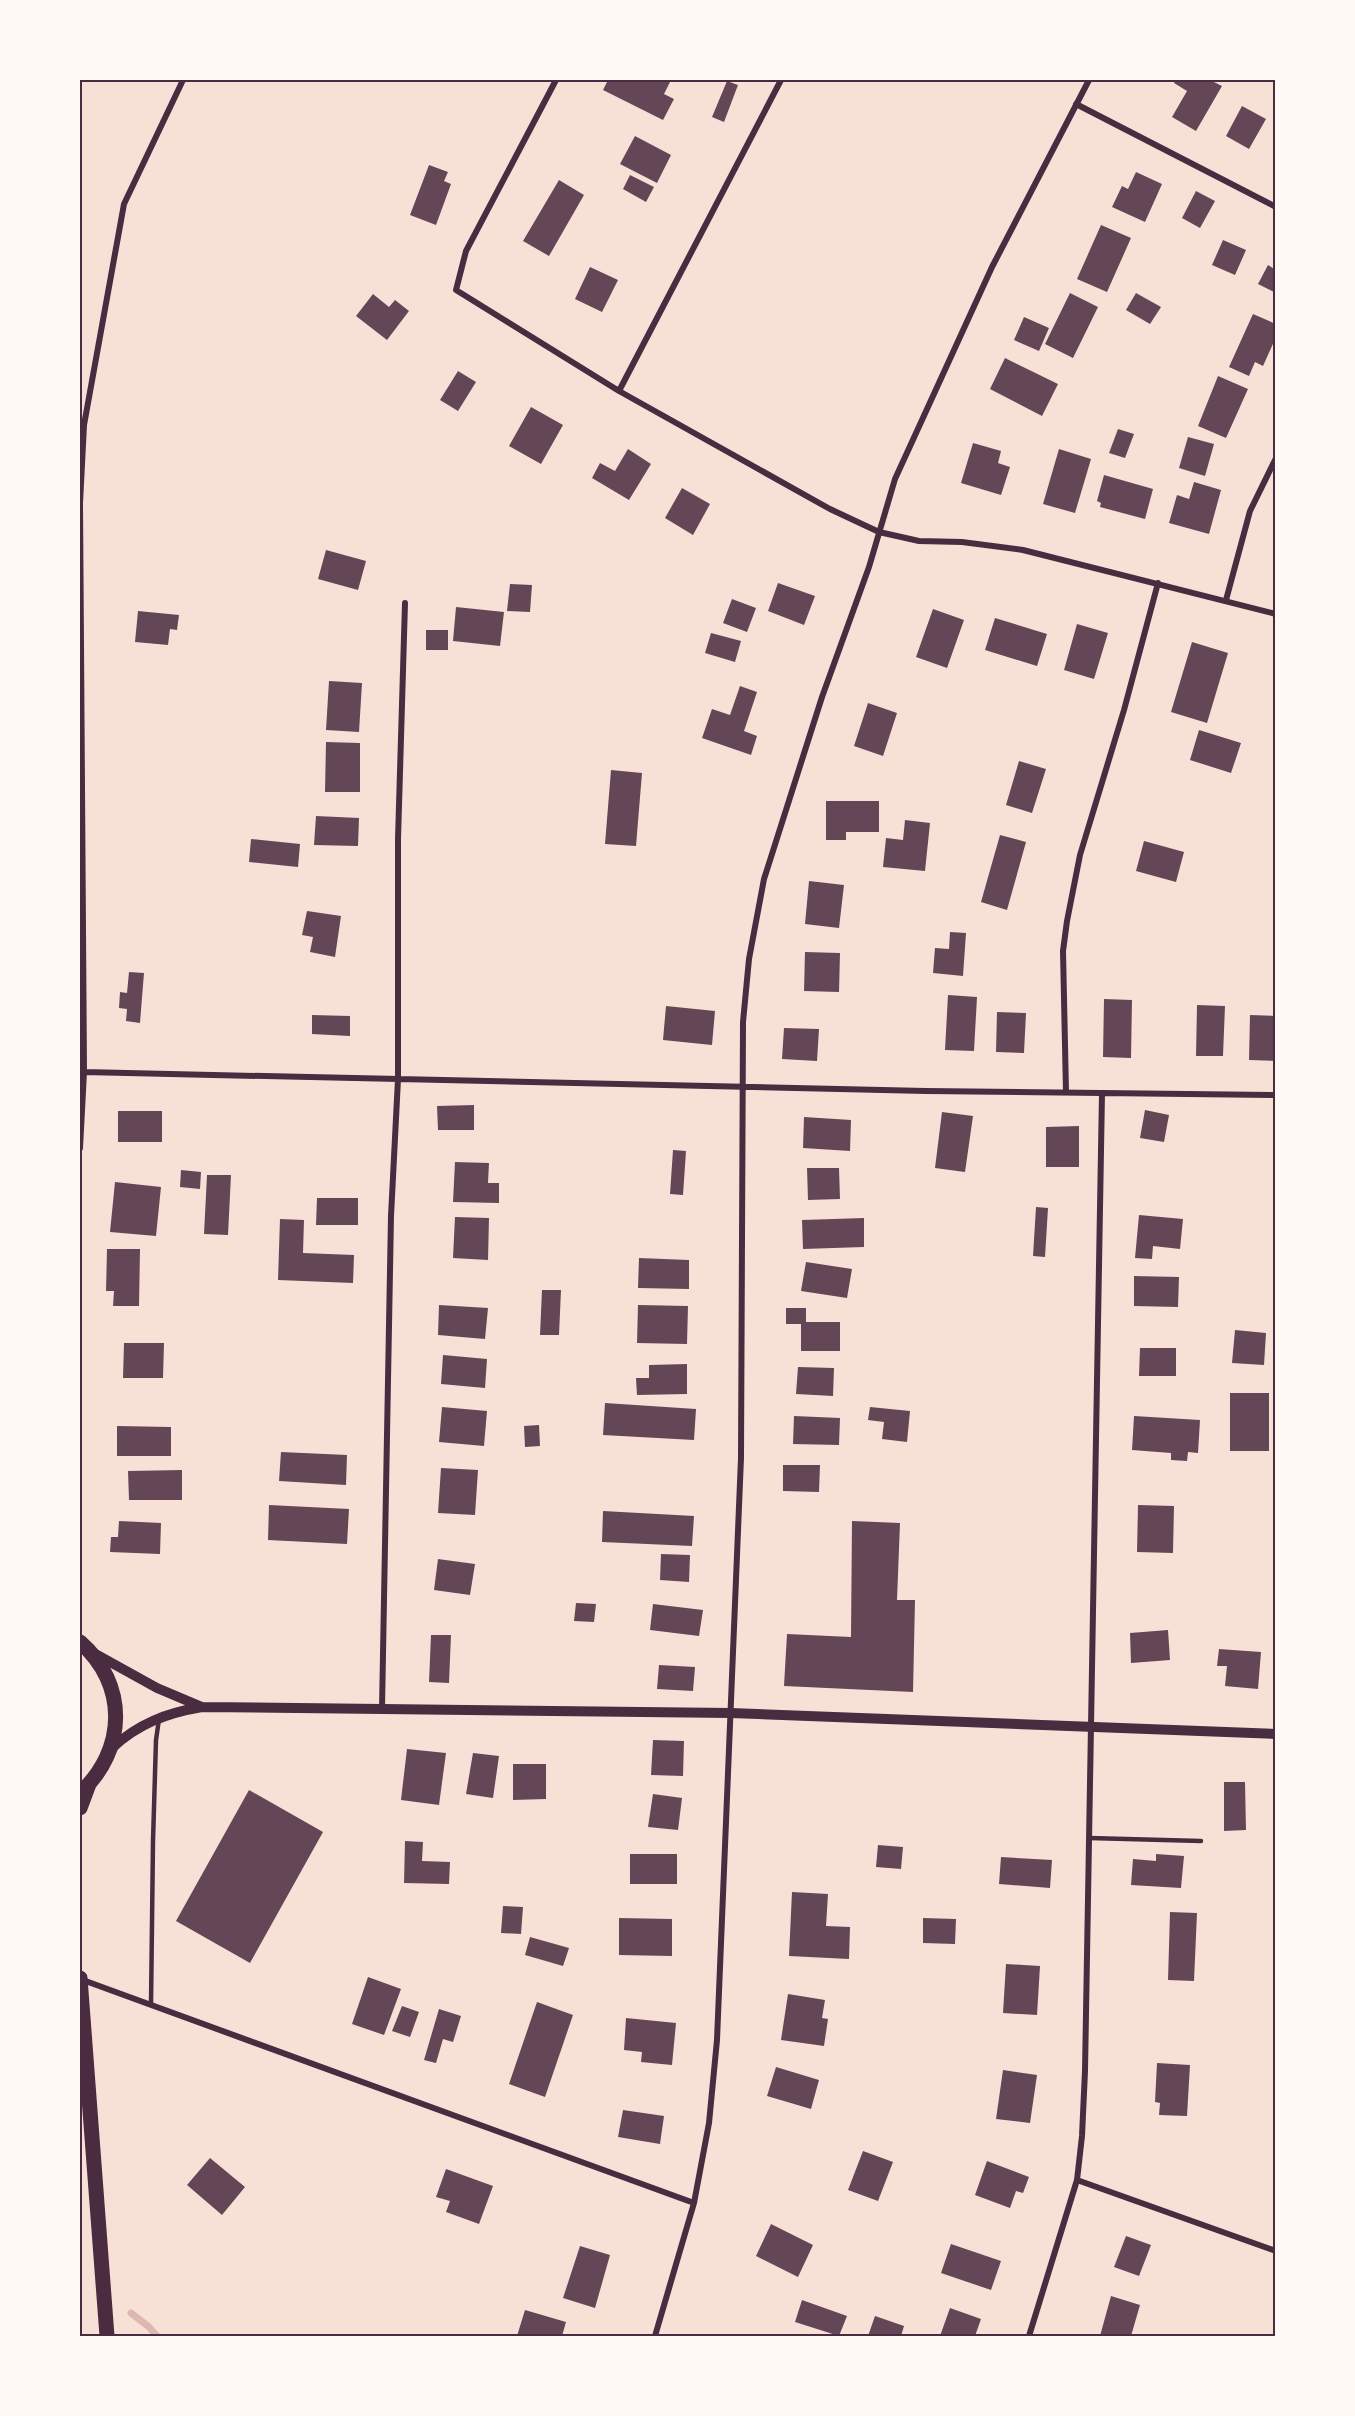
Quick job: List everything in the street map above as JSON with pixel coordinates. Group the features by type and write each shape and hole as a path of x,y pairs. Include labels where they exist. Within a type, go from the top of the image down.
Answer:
{"main road":[{"path":"80,1808 84,1788 110,1750 116,1723 113,1696 104,1670 83,1645"},
{"path":"80,1979 106,2337"}],"street":[{"path":"80,1148 84,1072 80,503 84,425 124,204 183,80"},
{"path":"556,80 466,251 456,290 619,391 831,509 879,532 919,541 962,542 1023,550 1275,614"},
{"path":"619,391 781,80"},
{"path":"655,2337 694,2203 710,2123 717,2040 741,1458 744,1022 749,959 764,879 822,697 869,567 896,479 992,267 1089,80"},
{"path":"1076,104 1275,207"},
{"path":"1226,600 1250,511 1275,458"},
{"path":"1066,1092 1063,951 1067,921 1080,855 1124,710 1158,584"},
{"path":"382,1709 391,1216 398,1079 398,838 405,603"},
{"path":"84,1072 742,1087 1275,1095"},
{"path":"1029,2337 1077,2180 1082,2136 1102,1093"},
{"path":"83,1645 157,1688 202,1707"},
{"path":"110,1750 132,1731 160,1717 202,1707 731,1713 1275,1734"},
{"path":"80,1979 694,2203"},
{"path":"1077,2180 1275,2251"}],"lane":[{"path":"151,2005 156,1740 160,1717"},
{"path":"1089,1838 1201,1841"}],"building":[{"path":"608,80 671,80 664,94 674,99 663,120 603,90"},
{"path":"1176,80 1210,80 1222,86 1196,131 1172,117 1187,91 1174,83"},
{"path":"727,81 738,85 724,122 712,117"},
{"path":"1242,106 1266,119 1249,149 1226,136"},
{"path":"635,136 671,155 657,183 620,164"},
{"path":"429,165 448,172 444,181 451,184 436,225 410,215"},
{"path":"1136,172 1162,184 1145,222 1112,207 1122,186 1128,189"},
{"path":"630,175 654,187 646,202 623,189"},
{"path":"559,180 584,195 549,256 523,241"},
{"path":"1196,191 1215,201 1200,228 1182,218"},
{"path":"1101,225 1131,238 1107,292 1077,279"},
{"path":"1223,240 1246,250 1235,275 1212,265"},
{"path":"1268,265 1276,270 1276,293 1258,284"},
{"path":"590,267 618,280 602,312 575,299"},
{"path":"1070,293 1098,307 1073,358 1045,344"},
{"path":"1136,293 1161,307 1150,324 1126,310"},
{"path":"373,294 389,307 395,300 409,311 387,340 356,316"},
{"path":"1253,314 1276,324 1276,337 1263,366 1255,362 1249,376 1229,367"},
{"path":"1024,317 1049,328 1039,351 1014,340"},
{"path":"1005,358 1058,384 1042,416 990,389"},
{"path":"458,371 476,382 458,411 440,400"},
{"path":"1218,376 1248,389 1226,438 1198,426"},
{"path":"531,407 563,425 541,464 509,446"},
{"path":"1118,429 1134,434 1125,458 1109,453"},
{"path":"1188,437 1214,444 1205,476 1179,468"},
{"path":"973,443 1001,451 998,463 1010,467 1001,495 961,483"},
{"path":"628,449 651,464 629,500 592,478 600,463 615,471"},
{"path":"1059,449 1091,459 1075,513 1043,504"},
{"path":"1104,475 1153,489 1145,519 1100,507 1101,503 1097,501"},
{"path":"1194,482 1221,490 1209,534 1169,523 1177,495 1189,499"},
{"path":"682,488 710,504 693,535 665,518"},
{"path":"326,550 366,561 358,590 318,579"},
{"path":"778,583 815,596 804,625 768,611"},
{"path":"510,584 532,585 530,612 507,611"},
{"path":"732,599 756,608 747,632 723,623"},
{"path":"456,607 504,612 500,646 453,641"},
{"path":"933,609 964,620 947,668 916,657"},
{"path":"138,611 179,615 177,630 170,629 168,645 135,642"},
{"path":"995,618 1047,634 1037,666 985,650"},
{"path":"1077,624 1108,633 1094,679 1064,670"},
{"path":"426,630 448,630 448,650 426,650"},
{"path":"711,633 741,641 735,662 705,653"},
{"path":"1192,642 1228,653 1207,723 1171,712"},
{"path":"329,681 362,683 359,732 326,730"},
{"path":"740,686 757,692 744,731 757,736 751,755 702,738 712,709 730,715"},
{"path":"868,703 897,713 883,756 854,746"},
{"path":"1199,730 1241,743 1231,773 1190,760"},
{"path":"326,742 360,743 360,792 325,792"},
{"path":"1019,761 1046,769 1032,813 1006,805"},
{"path":"611,770 642,773 636,846 605,844"},
{"path":"826,801 879,801 879,832 846,832 846,840 826,840"},
{"path":"316,816 359,818 358,846 314,845"},
{"path":"905,820 930,823 925,871 883,867 886,838 903,840"},
{"path":"1000,835 1026,842 1007,910 981,902"},
{"path":"251,839 300,844 298,867 249,862"},
{"path":"1144,841 1184,852 1176,882 1136,871"},
{"path":"809,881 844,885 839,928 805,924"},
{"path":"307,911 341,916 335,957 310,952 313,937 302,935"},
{"path":"950,932 966,933 963,976 933,973 935,948 949,949"},
{"path":"805,952 840,953 839,992 804,991"},
{"path":"129,972 144,973 140,1023 126,1021 127,1009 119,1008 120,992 127,993"},
{"path":"948,995 977,997 974,1051 945,1050"},
{"path":"1104,999 1132,1000 1131,1058 1103,1057"},
{"path":"1197,1005 1225,1006 1223,1056 1196,1056"},
{"path":"666,1006 715,1011 712,1045 663,1040"},
{"path":"997,1012 1026,1013 1024,1053 996,1052"},
{"path":"312,1015 350,1016 350,1036 312,1034"},
{"path":"1250,1015 1276,1016 1276,1061 1249,1060"},
{"path":"784,1028 819,1029 817,1061 782,1059"},
{"path":"474,1105 474,1130 438,1130 437,1106"},
{"path":"1145,1110 1169,1115 1164,1142 1140,1138"},
{"path":"118,1111 162,1111 162,1142 118,1142"},
{"path":"942,1112 973,1116 965,1172 935,1168"},
{"path":"804,1117 851,1120 850,1151 803,1148"},
{"path":"1079,1126 1079,1167 1046,1167 1046,1127"},
{"path":"673,1150 686,1151 683,1195 670,1194"},
{"path":"455,1162 489,1163 488,1183 499,1183 499,1203 453,1202"},
{"path":"807,1168 839,1168 840,1199 808,1200"},
{"path":"181,1170 201,1172 200,1189 180,1187"},
{"path":"207,1175 231,1175 228,1235 204,1234"},
{"path":"115,1182 161,1187 156,1236 110,1232"},
{"path":"317,1198 358,1198 358,1225 316,1225"},
{"path":"1036,1207 1048,1208 1045,1257 1033,1256"},
{"path":"1139,1215 1183,1219 1180,1249 1153,1246 1152,1259 1135,1258"},
{"path":"455,1217 489,1218 488,1260 453,1258"},
{"path":"864,1218 864,1247 803,1249 802,1220"},
{"path":"280,1219 304,1220 303,1253 354,1255 353,1283 278,1280"},
{"path":"107,1249 140,1249 139,1306 113,1306 114,1291 106,1291"},
{"path":"639,1258 689,1260 689,1289 638,1288"},
{"path":"806,1262 852,1269 847,1298 801,1291"},
{"path":"1134,1276 1179,1277 1178,1307 1134,1306"},
{"path":"542,1290 561,1290 559,1335 540,1335"},
{"path":"439,1305 488,1308 485,1339 438,1335"},
{"path":"638,1305 688,1306 687,1344 637,1343"},
{"path":"786,1308 806,1308 806,1322 840,1322 840,1351 801,1351 801,1324 786,1324"},
{"path":"1235,1330 1266,1333 1264,1365 1232,1363"},
{"path":"124,1343 164,1343 163,1378 123,1378"},
{"path":"1140,1348 1176,1348 1176,1376 1139,1376"},
{"path":"443,1355 487,1359 485,1388 441,1384"},
{"path":"687,1364 687,1394 637,1395 636,1378 649,1378 649,1365"},
{"path":"798,1367 834,1368 833,1396 796,1394"},
{"path":"1230,1393 1269,1393 1269,1451 1230,1451"},
{"path":"605,1403 696,1409 694,1440 603,1435"},
{"path":"442,1407 487,1411 484,1446 439,1442"},
{"path":"870,1407 910,1411 907,1442 882,1439 884,1422 868,1420"},
{"path":"794,1416 840,1418 839,1445 793,1444"},
{"path":"1134,1416 1200,1420 1198,1453 1188,1452 1187,1461 1171,1460 1171,1453 1132,1450"},
{"path":"539,1425 540,1446 525,1447 524,1426"},
{"path":"117,1426 171,1427 171,1456 117,1456"},
{"path":"281,1452 347,1455 346,1485 279,1481"},
{"path":"783,1465 820,1465 819,1492 783,1491"},
{"path":"441,1468 478,1470 475,1515 438,1513"},
{"path":"182,1470 182,1500 129,1500 128,1471"},
{"path":"269,1505 349,1509 347,1544 268,1540"},
{"path":"1138,1505 1174,1506 1173,1553 1137,1552"},
{"path":"603,1511 694,1516 692,1546 602,1542"},
{"path":"119,1521 161,1523 160,1554 110,1552 111,1537 118,1537"},
{"path":"852,1521 900,1523 897,1600 915,1600 913,1692 784,1686 787,1634 851,1637"},
{"path":"661,1554 690,1555 689,1582 660,1580"},
{"path":"438,1559 475,1564 470,1595 434,1590"},
{"path":"576,1603 596,1604 594,1622 574,1621"},
{"path":"653,1604 703,1610 699,1636 650,1630"},
{"path":"1168,1630 1170,1660 1131,1663 1130,1633"},
{"path":"431,1635 451,1635 449,1683 429,1682"},
{"path":"1219,1649 1261,1652 1258,1689 1225,1686 1227,1666 1217,1666"},
{"path":"659,1665 695,1667 693,1691 657,1689"},
{"path":"653,1740 684,1741 683,1776 651,1775"},
{"path":"407,1749 446,1753 439,1805 401,1800"},
{"path":"473,1753 499,1756 493,1798 466,1794"},
{"path":"513,1764 546,1764 546,1799 513,1800"},
{"path":"1224,1782 1245,1782 1246,1830 1224,1831"},
{"path":"249,1790 323,1832 250,1963 176,1921"},
{"path":"653,1794 682,1798 678,1830 648,1827"},
{"path":"405,1841 423,1842 422,1861 450,1862 449,1884 404,1883"},
{"path":"878,1845 903,1847 901,1869 876,1867"},
{"path":"630,1854 677,1854 677,1884 630,1884"},
{"path":"1156,1854 1184,1856 1181,1888 1131,1885 1133,1859 1156,1861"},
{"path":"1001,1857 1052,1860 1050,1888 999,1884"},
{"path":"792,1892 828,1894 826,1926 850,1927 849,1959 789,1956"},
{"path":"503,1906 523,1907 521,1934 501,1933"},
{"path":"1170,1912 1197,1913 1194,1981 1168,1980"},
{"path":"619,1918 672,1919 672,1956 619,1955"},
{"path":"923,1918 956,1919 955,1944 923,1943"},
{"path":"530,1937 569,1948 563,1966 525,1955"},
{"path":"1006,1964 1040,1966 1037,2015 1003,2013"},
{"path":"368,1977 401,1989 384,2035 352,2024"},
{"path":"788,1994 825,2000 822,2018 828,2019 824,2046 781,2040"},
{"path":"537,2002 573,2015 545,2097 509,2084"},
{"path":"402,2006 419,2012 410,2037 392,2031"},
{"path":"439,2009 461,2016 453,2042 443,2039 436,2063 424,2060"},
{"path":"626,2018 676,2023 672,2065 641,2062 642,2052 624,2050"},
{"path":"1157,2063 1190,2065 1187,2116 1159,2115 1160,2103 1155,2102"},
{"path":"776,2067 819,2080 811,2109 767,2096"},
{"path":"1003,2070 1037,2075 1030,2123 996,2119"},
{"path":"623,2110 664,2116 660,2144 618,2137"},
{"path":"863,2151 893,2162 878,2201 848,2190"},
{"path":"210,2158 245,2187 222,2215 187,2185"},
{"path":"987,2161 1029,2177 1023,2193 1016,2191 1010,2208 975,2195"},
{"path":"446,2169 493,2186 479,2224 446,2212 450,2201 436,2197"},
{"path":"771,2224 813,2245 798,2277 756,2256"},
{"path":"1126,2236 1151,2245 1139,2276 1114,2267"},
{"path":"951,2244 1001,2261 991,2290 941,2273"},
{"path":"580,2246 610,2255 595,2308 563,2298"},
{"path":"1111,2296 1140,2305 1131,2336 1100,2336"},
{"path":"802,2300 847,2316 839,2336 795,2322"},
{"path":"950,2308 981,2319 975,2336 940,2336"},
{"path":"525,2310 566,2322 562,2336 517,2336"},
{"path":"875,2316 904,2326 901,2336 868,2336"}],"waterway":[{"path":"131,2313 157,2336"}]}
